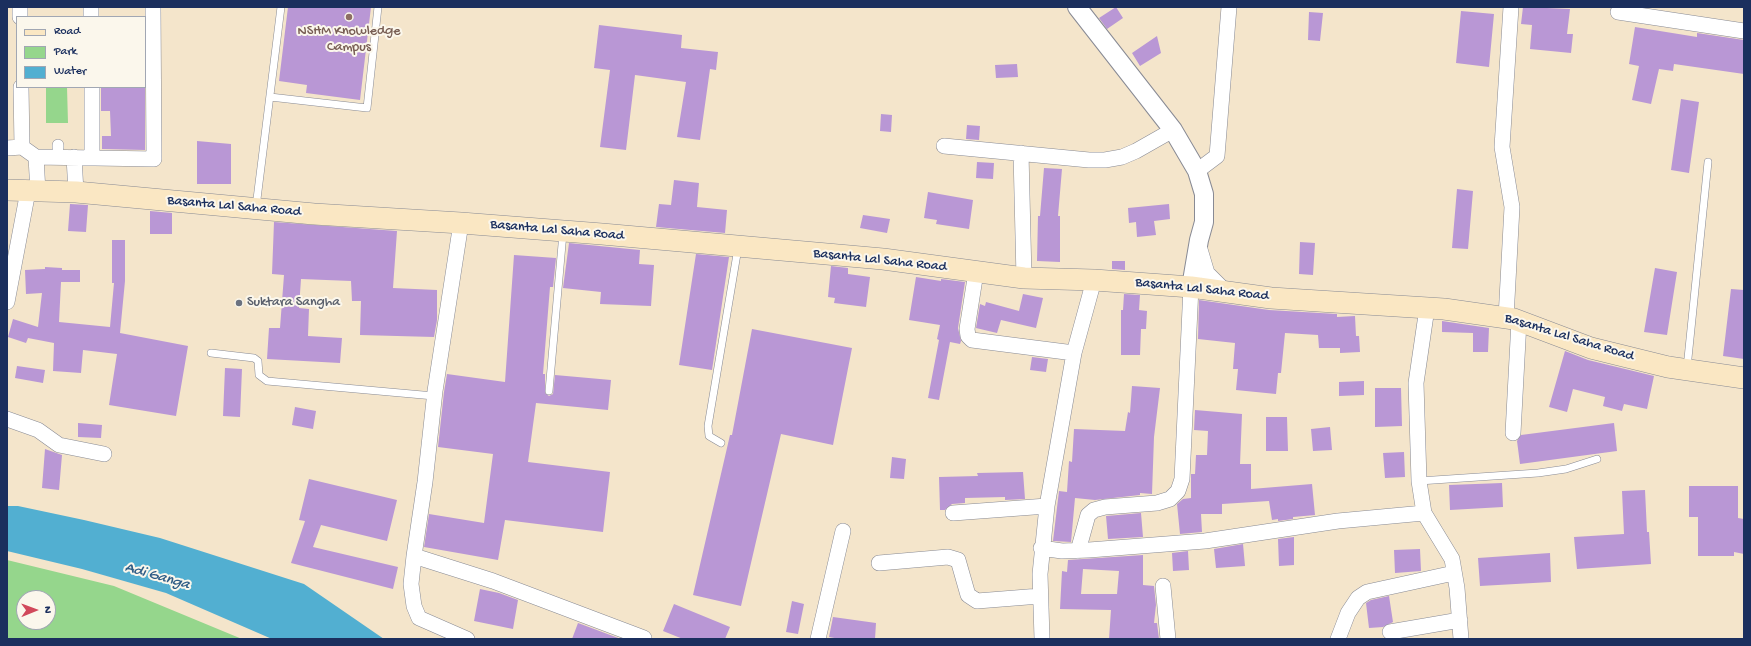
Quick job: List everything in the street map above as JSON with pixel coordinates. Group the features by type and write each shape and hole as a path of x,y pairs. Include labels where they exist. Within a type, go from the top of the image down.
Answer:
{"main road":[{"name":"Basanta Lal Saha Road","path":"7,190 76,192 255,209 563,231 883,259 1024,278 1094,280 1191,287 1271,298 1427,308 1512,319 1591,348 1686,370 1744,378"}],"street":[{"path":"7,148 22,147 36,157 154,159 153,7"},
{"path":"1077,7 1173,130 1197,171 1204,194 1204,222 1199,240 1191,287 1182,479 1178,491 1170,499 1157,503 1105,507 1094,510 1088,515 1078,551"},
{"path":"1197,171 1216,156 1229,7"},
{"path":"1511,7 1502,148 1512,207 1513,433"},
{"path":"1618,12 1744,31"},
{"path":"21,88 22,147"},
{"path":"92,88 92,157"},
{"path":"944,146 1089,160 1105,160 1136,151 1173,130"},
{"path":"1021,153 1024,278"},
{"path":"7,302 33,191 36,157"},
{"path":"74,157 76,192"},
{"path":"461,223 434,396 425,482 411,584 414,606 419,618 467,639"},
{"path":"1199,240 1200,250 1207,273 1214,282 1226,292"},
{"path":"976,272 967,329 968,336 972,340 1074,353"},
{"path":"1042,639 1040,596 1041,548 1047,506 1074,353 1094,280"},
{"path":"1427,308 1416,383 1420,481 1424,513 1452,559 1461,639"},
{"path":"7,419 38,430 59,445 104,454"},
{"path":"954,513 1047,506"},
{"path":"1041,548 1062,551 1078,551 1228,539 1338,521 1424,513"},
{"path":"818,639 843,531"},
{"path":"414,556 493,581 644,638"},
{"path":"879,563 948,557 958,560 968,595 976,601 1040,596"},
{"path":"1338,639 1348,613 1358,598 1367,592 1454,573"},
{"path":"1163,586 1168,639"},
{"path":"1390,632 1460,620"}],"lane":[{"path":"255,209 281,7"},
{"path":"270,97 367,108 378,7"},
{"path":"1686,370 1708,162"},
{"path":"549,391 563,231"},
{"path":"721,443 710,436 708,426 738,246"},
{"path":"211,353 254,358 258,361 259,375 267,381 434,396"},
{"path":"1420,481 1538,473 1566,469 1597,459"}],"green space":[{"path":"46,88 67,88 68,123 46,123"},
{"path":"7,560 114,586 242,639 7,639"}],"water":[{"name":"Adi Ganga","path":"7,506 18,506 160,538 304,584 384,639 272,639 166,593 82,569 7,551"}],"building":[{"path":"288,7 371,7 360,100 306,93 307,85 279,81"},
{"path":"1116,7 1123,18 1107,29 1099,18"},
{"path":"1523,7 1570,9 1567,34 1573,34 1571,53 1530,49 1532,25 1521,24"},
{"path":"1461,11 1494,14 1489,67 1456,63"},
{"path":"1309,12 1323,13 1320,41 1308,40"},
{"path":"599,25 682,35 681,48 718,52 716,70 710,69 700,140 677,137 686,82 635,75 626,150 600,147 610,70 594,68"},
{"path":"1635,27 1697,37 1697,33 1744,40 1744,74 1674,64 1673,71 1659,69 1651,104 1632,100 1639,66 1629,64"},
{"path":"1157,36 1161,53 1140,66 1132,53"},
{"path":"1017,64 1018,77 996,78 995,65"},
{"path":"101,88 145,88 145,150 102,149 102,136 111,136 110,111 101,111"},
{"path":"1681,99 1699,102 1689,173 1671,170"},
{"path":"881,114 892,115 891,132 880,131"},
{"path":"967,125 980,126 979,140 966,139"},
{"path":"197,141 231,144 231,184 197,184"},
{"path":"977,162 994,163 993,179 976,178"},
{"path":"1044,168 1062,169 1058,216 1060,216 1060,262 1037,261 1038,216 1040,216"},
{"path":"674,180 699,183 697,207 727,210 725,233 656,227 659,204 671,205"},
{"path":"1457,189 1473,191 1468,249 1452,248"},
{"path":"928,192 973,200 969,229 936,224 937,220 924,218"},
{"path":"70,204 88,205 86,232 68,231"},
{"path":"1169,204 1170,219 1154,221 1156,235 1137,237 1136,222 1129,223 1128,208"},
{"path":"150,211 172,213 172,234 150,234"},
{"path":"863,215 890,219 887,233 860,228"},
{"path":"274,222 397,231 393,288 437,290 437,320 434,337 360,335 361,301 352,301 351,281 301,279 299,308 309,309 308,336 342,338 340,363 267,359 269,328 280,328 284,275 272,274"},
{"path":"112,240 125,240 125,281 120,333 188,346 176,416 109,405 117,354 83,350 81,373 53,371 54,343 28,338 26,343 8,337 13,319 38,327 42,293 26,294 25,270 45,269 45,267 62,268 62,270 80,270 80,282 61,282 59,322 110,327 114,283 112,283"},
{"path":"1300,242 1315,243 1313,275 1299,274"},
{"path":"569,243 640,250 639,264 654,265 651,306 600,304 601,292 563,288"},
{"path":"696,254 729,257 712,370 679,365"},
{"path":"514,255 556,258 553,287 550,287 543,374 545,374 545,393 549,396 553,394 555,375 611,380 608,410 536,403 528,462 610,472 603,532 505,520 498,560 424,547 429,514 484,523 493,454 438,447 444,392 447,374 505,382"},
{"path":"1112,261 1125,261 1125,270 1112,269"},
{"path":"831,266 848,268 848,274 870,277 866,307 834,303 835,298 828,297"},
{"path":"1655,268 1677,272 1667,335 1644,332"},
{"path":"916,277 941,281 941,279 965,282 958,328 961,341 960,344 950,342 939,400 928,398 939,340 937,339 940,325 909,320"},
{"path":"1731,289 1744,290 1744,359 1723,356"},
{"path":"1023,294 1043,298 1036,328 1001,320 997,333 976,328 980,304 985,306 986,302 1019,311"},
{"path":"1124,294 1140,295 1139,310 1147,311 1146,329 1141,329 1140,355 1121,355 1121,310 1123,310"},
{"path":"1199,300 1269,310 1337,314 1337,317 1355,316 1356,336 1359,336 1360,352 1340,353 1340,348 1319,348 1318,335 1285,333 1281,373 1278,373 1276,394 1236,390 1238,369 1233,369 1235,343 1198,339"},
{"path":"1442,321 1489,328 1488,352 1473,352 1473,333 1442,332"},
{"path":"752,329 852,348 833,445 781,434 741,606 693,595 730,435 732,435"},
{"path":"1565,351 1588,360 1654,376 1647,409 1624,404 1622,411 1603,406 1605,397 1573,389 1567,412 1549,407"},
{"path":"1032,357 1048,359 1046,372 1030,370"},
{"path":"17,366 45,370 43,383 15,378"},
{"path":"225,368 242,369 240,417 223,416"},
{"path":"1364,381 1364,395 1339,396 1339,382"},
{"path":"1132,386 1160,388 1154,437 1152,494 1140,493 1140,495 1095,500 1075,498 1071,542 1053,541 1059,491 1067,492 1069,461 1072,462 1074,429 1125,431 1128,412 1130,413"},
{"path":"1375,388 1401,388 1402,426 1375,427"},
{"path":"295,407 316,411 313,429 292,425"},
{"path":"1195,410 1242,414 1240,464 1251,464 1251,489 1312,484 1315,515 1293,517 1293,519 1278,521 1278,519 1272,520 1269,501 1222,504 1222,514 1201,514 1202,532 1180,534 1177,504 1183,499 1191,498 1191,474 1195,474 1196,455 1207,455 1208,431 1194,430"},
{"path":"1266,417 1287,417 1288,451 1266,451"},
{"path":"78,423 102,425 101,438 78,437"},
{"path":"1614,423 1617,451 1520,464 1517,441 1521,435"},
{"path":"1330,427 1332,450 1313,451 1311,429"},
{"path":"45,449 62,455 59,490 42,488"},
{"path":"1404,452 1405,477 1385,478 1383,453"},
{"path":"892,457 906,459 904,479 890,478"},
{"path":"1023,472 1025,499 1005,500 1005,497 965,498 965,503 952,504 945,510 940,510 939,477 978,476 977,473"},
{"path":"309,479 397,500 387,541 321,525 313,547 398,567 393,589 291,563 305,521 299,520"},
{"path":"1502,483 1503,507 1450,510 1449,485"},
{"path":"1689,486 1738,486 1738,518 1744,519 1744,554 1734,552 1734,556 1698,556 1698,517 1689,517"},
{"path":"1645,490 1647,532 1649,532 1651,564 1577,569 1574,537 1624,534 1622,491"},
{"path":"1141,513 1143,537 1108,539 1106,516"},
{"path":"1294,537 1294,565 1279,566 1278,539"},
{"path":"1243,544 1245,566 1216,568 1214,549"},
{"path":"1420,549 1421,571 1395,573 1394,550"},
{"path":"1188,551 1189,570 1173,571 1172,553"},
{"path":"1550,553 1551,582 1480,586 1478,558"},
{"path":"1143,555 1143,585 1154,586 1156,605 1154,623 1157,623 1159,639 1109,639 1111,610 1060,609 1062,571 1067,572 1068,560","holes":["1083,569 1119,571 1117,594 1081,594"]},
{"path":"480,589 499,593 518,600 513,629 474,621"},
{"path":"1389,596 1393,622 1383,627 1369,628 1366,603 1371,600"},
{"path":"792,601 804,604 798,634 786,632"},
{"path":"674,604 730,627 725,639 683,639 663,631"},
{"path":"833,617 876,623 875,639 840,639 829,637"},
{"path":"578,623 621,639 572,639"}],"place":[{"name":"NSHM Knowledge Campus","path":"349,17"},
{"name":"Suktara Sangha","path":"239,303"}]}
